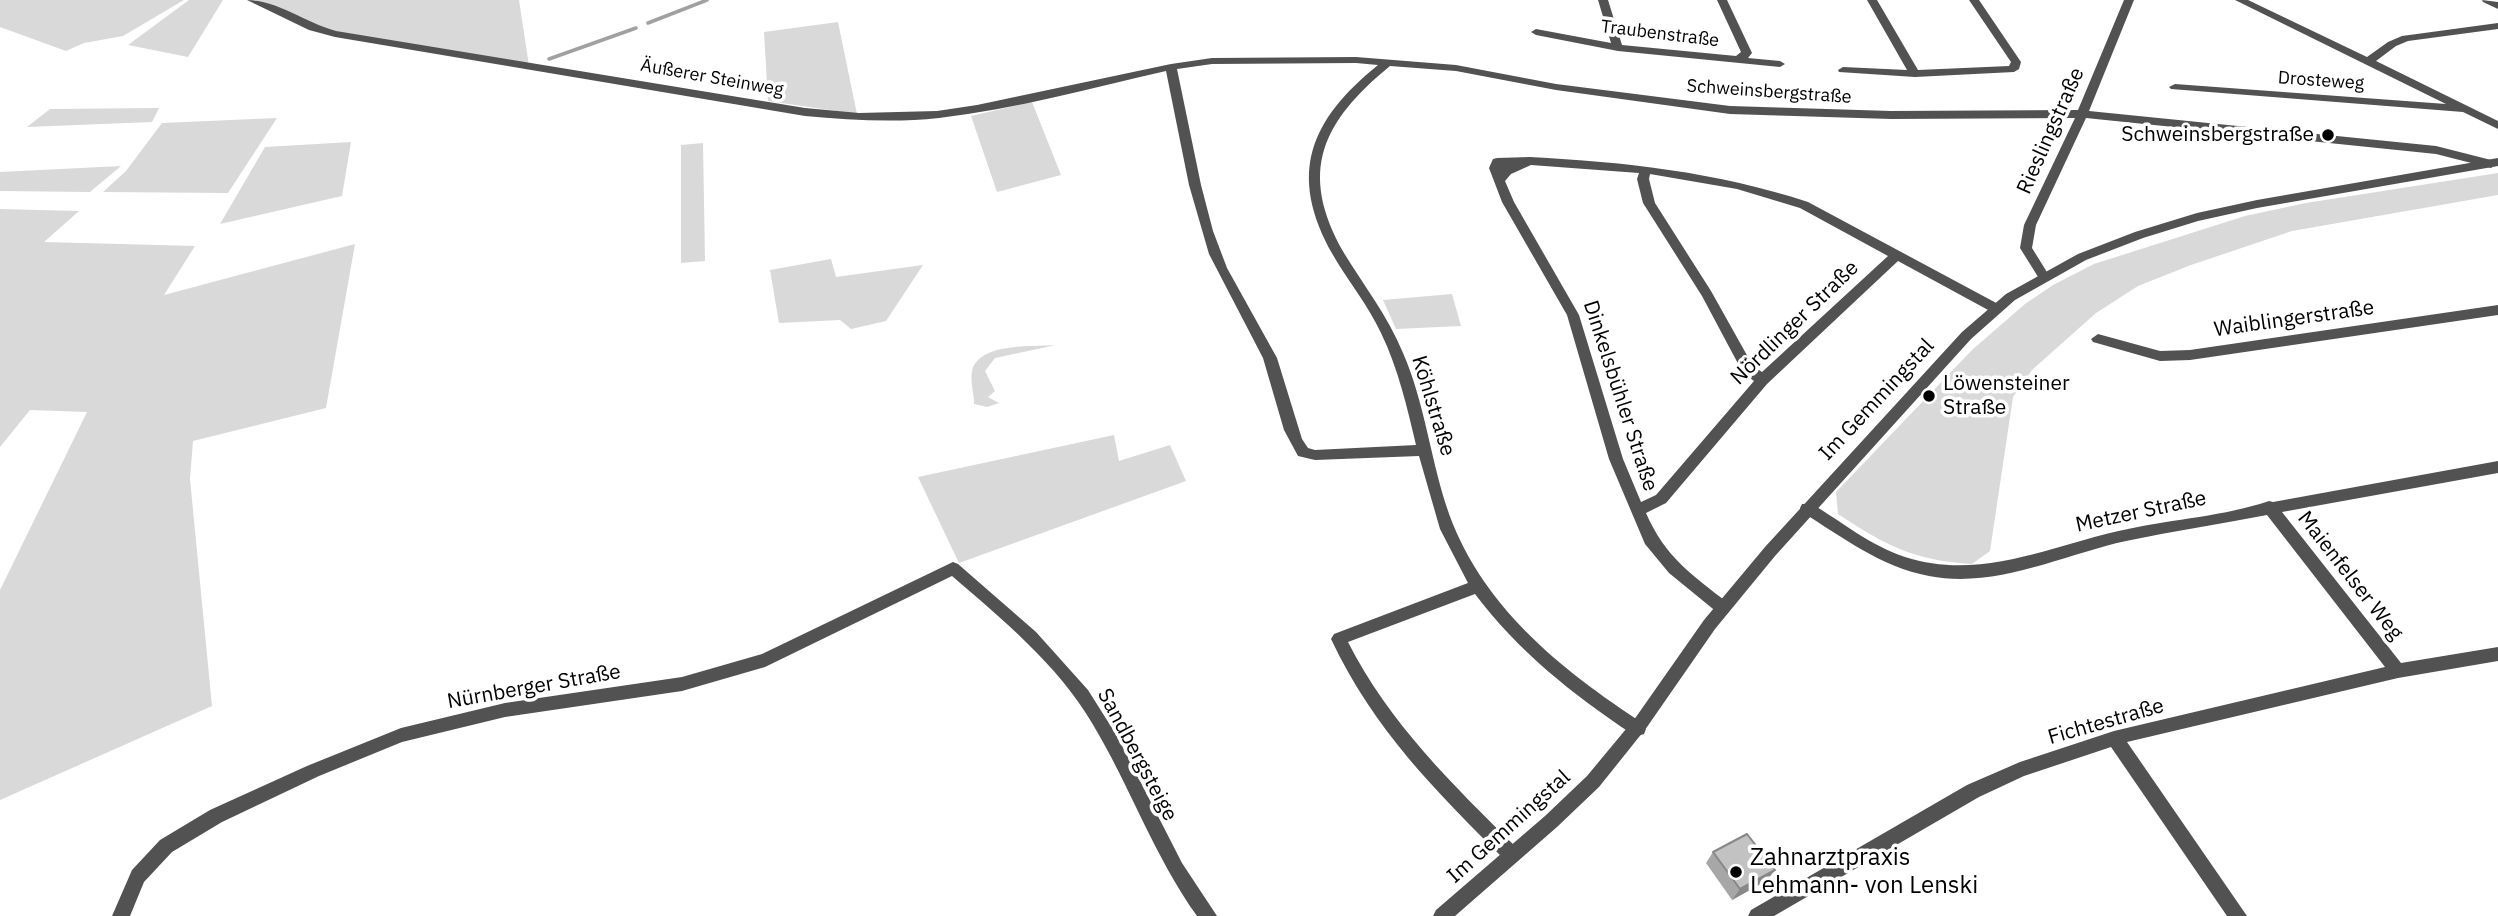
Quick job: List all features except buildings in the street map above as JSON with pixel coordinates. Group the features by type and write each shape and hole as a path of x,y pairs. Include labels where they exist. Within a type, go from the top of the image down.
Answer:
{"street":[{"name":"Äußerer Steinweg","path":"252,0 313,28 335,34 805,112 859,117 925,116 977,109 1171,66"},
{"path":"1603,0 1618,48"},
{"path":"1722,0 1746,53 1740,59"},
{"path":"1872,0 1915,74"},
{"path":"1843,70 1915,74 2016,66 1974,0"},
{"name":"Rieslingstraße","path":"2044,277 2029,256 2026,236 2082,114 2129,0"},
{"path":"2240,0 2498,125"},
{"path":"2487,0 2498,6"},
{"path":"2368,62 2392,44 2406,38 2498,26"},
{"name":"Traubenstraße","path":"1536,32 1618,48 1780,64"},
{"name":"Schweinsbergstraße","path":"1171,66 1212,61 1390,61 1456,68 1556,87 1730,110 1866,115 2082,114 2449,151 2494,163"},
{"name":"Köhlstraße","path":"1390,61 1345,98 1322,132 1315,169 1320,219 1331,242 1387,332 1403,373 1447,528 1478,586 1500,615 1551,666 1638,729"},
{"path":"1171,66 1195,190 1215,254 1234,299 1269,356 1291,436 1303,452 1315,455 1424,450"},
{"name":"Drosteweg","path":"2175,87 2465,109"},
{"name":"Dinkelsbühler Straße","path":"1646,169 1530,161 1497,162 1495,168 1508,202 1573,315 1616,459 1650,540 1674,569 1723,608"},
{"name":"Im Gemmingstal","path":"1442,916 1581,792 1638,729 1723,608 1807,508 1852,457 1995,308 2044,277 2135,236 2274,199 2494,163"},
{"path":"1762,380 1748,369 1707,294 1649,202 1643,178 1646,169 1693,176 1778,196 1804,205 1995,308"},
{"name":"Nördlinger Straße","path":"1637,511 1661,499 1762,380 1897,255"},
{"name":"Waiblingerstraße","path":"2098,340 2160,356 2190,355 2498,310"},
{"name":"Metzer Straße","path":"1807,508 1900,562 1950,575 2007,569 2084,544 2498,467"},
{"name":"Maienfelser Weg","path":"2269,508 2398,671"},
{"name":"Nürnberger Straße","path":"121,916 138,876 166,846 216,816 313,771 401,735 505,709 682,684 765,660 953,568"},
{"name":"Sandbergsteige","path":"953,568 1048,654 1097,716 1155,834 1208,916"},
{"path":"1478,586 1339,639 1360,683 1406,746 1511,854"},
{"name":"Fichtestraße","path":"1757,916 1973,791 2020,770 2113,738 2398,671 2498,654"},
{"path":"2113,738 2238,916"}],"shaded area":[{"path":"0,0 184,0 123,36 84,43 66,51 0,27"},
{"path":"189,0 223,0 188,57 128,45"},
{"path":"255,0 519,0 529,66 322,30"},
{"path":"838,22 857,114 768,101 764,32"},
{"path":"1032,102 1061,175 997,192 971,116"},
{"path":"159,108 152,122 27,127 50,109"},
{"path":"277,118 228,193 103,192 126,171 162,123"},
{"path":"351,142 342,196 220,224 265,147"},
{"path":"703,143 705,261 681,263 681,145"},
{"path":"121,166 90,192 0,191 0,172"},
{"path":"2498,173 2498,195 2292,231 2138,286 2096,313 2032,370 2013,397 1990,551 1972,564 1933,559 1901,550 1838,514 1836,492 1972,350 2025,304 2053,285 2094,264 2245,216 2306,203"},
{"path":"0,209 79,211 44,242 195,246 164,295 355,244 326,408 193,441 190,479 212,706 0,800 0,590 87,412 30,410 0,447"},
{"path":"831,259 836,277 923,265 886,321 851,329 840,320 779,323 770,270"},
{"path":"1452,294 1461,326 1396,329 1383,300"},
{"path":"1056,345 995,358 985,371 995,391 988,397 999,403 987,407 974,404 972,371 985,355 1021,346"},
{"path":"1114,435 1119,461 1170,445 1186,481 959,563 918,477"}],"waterway":[{"path":"648,23 707,0"},
{"path":"549,59 636,28"}],"place":[{"name":"Schweinsbergstraße","path":"2328,135"},
{"name":"Löwensteiner Straße","path":"1929,396"},
{"name":"Zahnarztpraxis Lehmann- von Lenski","path":"1736,872"}]}
